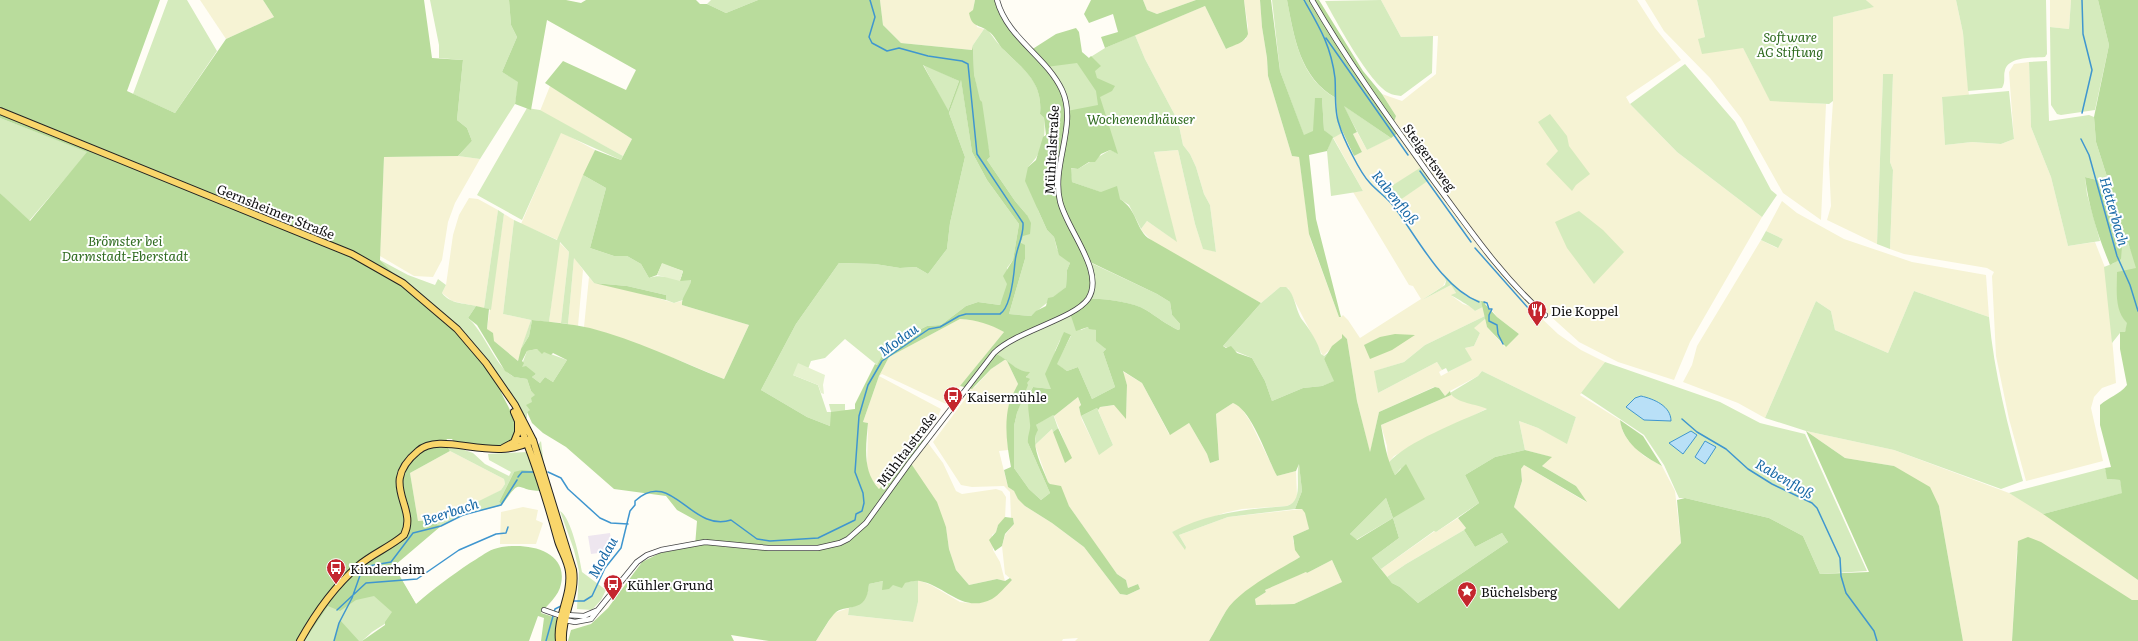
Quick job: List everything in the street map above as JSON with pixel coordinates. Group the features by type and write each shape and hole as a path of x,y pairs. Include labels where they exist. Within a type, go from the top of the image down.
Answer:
{"main road":[{"name":"Gernsheimer Straße","path":"0,111 312,237 381,270 403,283 457,329 486,362 504,390 529,441 546,489"},
{"name":"Gernsheimer Straße","path":"504,390 529,441"},
{"path":"514,442 518,432 517,419"},
{"path":"498,449 514,442 529,441"},
{"path":"300,641 314,616 341,583 359,565 404,535 407,522 400,485 400,474 405,463 419,449 433,443 498,449 517,448 529,441"},
{"path":"546,489 573,567 574,582 563,614 559,641"},
{"path":"546,489 559,544 569,568 568,599"},
{"path":"563,614 563,641"}],"street":[{"name":"Mühltalstraße","path":"544,610 550,613 563,614 576,622 586,621 594,617 637,562 647,555 661,550 705,542 768,548 818,548 840,543 848,539 866,523 910,462 994,353 1009,341 1076,310 1088,299 1093,286 1093,276 1062,210 1058,192 1067,116 1064,98 1054,78 1008,24 997,0"},
{"name":"Steigertsweg","path":"1312,0 1342,49 1414,154 1497,265 1545,315"}],"shaded area":[{"path":"200,0 263,0 274,17 226,39"},
{"path":"880,0 975,0 973,10 977,27 984,29 973,45 972,50 901,43 883,25"},
{"path":"1143,0 1196,0 1157,14 1147,10"},
{"path":"1244,0 1260,0 1268,76 1292,156 1299,157 1310,238 1339,317 1343,315 1348,320 1360,338 1421,299 1413,286 1409,285 1353,192 1363,191 1333,137 1342,133 1354,156 1362,152 1353,134 1357,132 1367,150 1397,134 1392,127 1396,116 1382,94 1402,101 1436,74 1438,36 1401,37 1381,0 1637,0 1655,28 1681,60 1626,97 1630,104 1677,152 1762,217 1690,342 1674,380 1618,362 1579,342 1517,286 1456,210 1497,265 1540,311 1538,315 1558,334 1581,350 1605,362 1580,395 1620,420 1623,432 1628,440 1644,456 1662,466 1675,491 1681,543 1619,609 1514,507 1522,481 1521,469 1524,465 1586,502 1576,486 1542,466 1551,457 1525,450 1519,421 1538,428 1567,443 1576,417 1482,371 1478,376 1450,391 1445,396 1439,388 1434,387 1379,412 1370,453 1357,401 1347,339 1342,335 1342,338 1323,356 1288,288 1280,287 1261,303 1154,243 1141,229 1147,221 1176,241 1154,152 1178,150 1195,224 1203,248 1216,252 1210,205 1204,194 1196,167 1190,154 1183,145 1178,121 1145,59 1135,35 1205,6 1226,49 1246,39 1248,27","holes":["1423,167 1431,178 1393,205 1382,192","1444,274 1466,296 1479,302 1486,302 1497,317 1519,334 1505,347 1487,327 1485,319 1473,328 1480,333 1474,346 1465,348 1471,360 1441,376 1439,372 1442,370 1437,362 1378,393 1375,371 1404,362 1425,345 1485,316 1483,307 1475,311 1472,307 1463,304 1452,296 1456,293 1451,285 1422,300 1443,286 1446,280"]},
{"path":"1645,0 1697,0 1705,37 1699,39 1701,47 1743,48 1770,100 1826,104 1821,220 1783,193 1741,118 1710,78 1664,31"},
{"path":"1866,0 1956,0 1963,33 1969,96 1942,97 1945,145 1972,142 2001,144 2014,139 2009,72 2014,64 2029,62 2031,127 2051,177 2068,246 2095,242 2106,270 2116,383 2102,388 2094,397 2091,408 2103,461 2026,481 2009,419 1996,356 1992,276 1994,272 1987,268 1904,254 1890,249 1893,170 1890,162 1893,74 1883,74 1877,244 1827,220 1831,206 1829,163 1833,101 1833,17 1873,7"},
{"path":"2050,0 2071,0 2069,29 2050,27"},
{"path":"550,86 632,139 623,156 540,111"},
{"path":"561,132 595,150 558,240 521,224"},
{"path":"458,156 480,159 455,203 448,222 442,260 433,277 414,276 380,256 384,157"},
{"path":"469,198 478,199 498,210 484,308 452,301 442,293 446,285 453,235 459,215"},
{"path":"1782,201 1797,213 1844,239 1912,262 1986,275 1989,317 1914,291 1888,353 1835,330 1831,311 1816,301 1765,418 1738,403 1683,382 1692,365 1697,346 1761,240 1777,248 1783,239 1766,231"},
{"path":"504,214 514,220 503,314 531,320 518,361 494,341 487,329"},
{"path":"559,242 569,252 561,323 549,322"},
{"path":"574,257 583,270 578,326 568,324"},
{"path":"589,277 594,283 630,290 674,303 682,301 682,305 749,325 724,379 676,359 584,327"},
{"path":"960,319 990,324 1004,332 946,404 882,374 879,376 889,357"},
{"path":"1006,359 1018,384 1007,422 1008,450 999,451 1008,487 1014,491 1025,506 1052,523 1084,547 1120,594 1127,595 1140,589 1138,584 1128,588 1126,580 1117,574 1103,555 1069,506 1063,494 1048,482 1035,445 1052,429 1057,440 1071,458 1054,416 1078,397 1081,406 1079,407 1082,420 1097,450 1113,445 1098,410 1100,407 1115,405 1126,418 1127,385 1122,371 1142,383 1169,434 1189,423 1207,454 1210,463 1219,460 1216,414 1233,403 1239,405 1250,421 1277,476 1296,471 1297,496 1295,502 1287,506 1242,509 1224,513 1172,532 1186,547 1179,535 1228,517 1302,509 1306,513 1309,529 1293,536 1293,541 1300,557 1248,590 1226,611 1209,641 1075,641 1078,638 1063,639 1062,641 816,641 834,613 849,608 848,615 912,622 918,602 918,580 931,585 960,602 978,603 1000,591 1012,580 1005,574 1002,546 1005,535 1014,524 1013,518 1011,518 1010,492 1004,486 972,487 961,485 933,442 965,399 970,389 975,387 991,369"},
{"path":"879,376 941,409 937,419 922,440 879,489 871,479 867,467 868,423 863,422"},
{"path":"1451,395 1488,408 1394,456 1388,463 1387,446 1381,425"},
{"path":"1806,431 1894,450 2009,493 2033,506 2138,580 2138,600 2132,600 2017,550 2012,641 1963,641 1939,506 1894,466 1845,458"},
{"path":"928,443 943,463 956,491 962,494 996,489 1002,491 1006,497 1005,519 998,525 996,532 992,535 993,550 1000,562 1005,581 997,579 969,585 956,570 949,549 946,527 910,462"},
{"path":"450,451 504,479 505,484 501,490 464,510 455,513 453,510 436,517 418,521 410,473"},
{"path":"523,507 538,510 536,520 543,523 536,544 500,544 501,512"},
{"path":"1458,518 1466,528 1464,530 1387,577 1381,569 1435,531 1436,532"},
{"path":"610,533 613,551 591,554 588,536"},
{"path":"1332,560 1342,582 1294,604 1256,606 1255,599 1266,592 1265,590 1298,575 1307,573"}],"green space":[{"name":"Brömster bei Darmstadt-Eberstadt","path":"0,0 160,0 127,91 175,113 226,39 274,17 263,0 424,0 432,58 463,60 457,120 467,128 472,141 458,156 384,157 380,260 403,283 457,329 504,390 501,392 514,421 515,430 512,438 507,443 499,445 479,446 454,442 452,439 447,439 445,443 450,451 410,473 418,521 427,520 441,526 394,566 416,604 449,577 491,550 516,546 540,550 550,555 557,562 561,572 560,588 541,613 557,618 556,641 541,641 544,618 538,616 529,641 362,641 385,625 385,622 392,612 374,596 356,600 340,611 328,606 304,641 0,641 0,193 30,221 87,152 0,118"},
{"path":"168,0 187,0 217,51 175,113 133,94"},
{"path":"430,0 509,0 511,25 517,37 502,72 519,82 515,104 480,159 458,156 472,141 467,128 457,120 463,60 439,58 439,45"},
{"path":"509,0 566,0 581,3 586,0 696,0 700,4 707,4 726,13 758,0 880,0 883,25 901,43 972,50 973,45 974,74 980,100 982,102 990,157 987,160 1015,201 1027,215 1031,223 1030,234 1023,236 1021,243 1025,245 1025,259 1009,314 1031,316 1036,311 1046,306 1048,298 1053,297 1066,287 1067,270 1070,263 1059,255 1054,237 1047,230 1025,181 1028,167 1036,160 1043,137 1046,135 1044,118 1040,114 1038,93 1031,78 1002,48 995,37 972,21 969,13 973,10 975,0 997,0 1000,10 1031,50 1056,34 1076,28 1079,32 1082,52 1089,58 1091,56 1101,66 1095,71 1097,78 1115,86 1112,91 1100,97 1118,154 1110,150 1101,154 1095,162 1089,162 1078,169 1071,168 1072,182 1101,192 1117,186 1120,199 1130,209 1144,234 1148,238 1261,303 1223,346 1226,348 1231,346 1237,353 1252,358 1265,381 1272,401 1303,388 1322,386 1334,381 1324,359 1332,346 1342,338 1342,334 1347,339 1357,401 1370,452 1379,412 1435,387 1439,388 1445,396 1450,391 1451,395 1381,425 1388,457 1395,475 1406,464 1425,499 1393,518 1399,538 1372,558 1392,583 1400,587 1418,603 1508,542 1502,533 1475,547 1464,530 1466,528 1458,518 1479,503 1465,475 1495,457 1525,450 1552,457 1542,466 1576,486 1587,502 1524,465 1521,469 1522,481 1514,507 1619,609 1681,543 1677,500 1685,498 1769,518 1803,536 1820,574 1869,572 1806,431 1845,458 1894,466 1930,487 1939,506 1963,641 1209,641 1232,603 1260,581 1300,557 1295,550 1293,536 1309,529 1305,513 1302,509 1295,509 1302,491 1299,464 1296,471 1277,476 1253,424 1240,407 1233,403 1216,414 1219,460 1210,463 1207,454 1189,423 1170,435 1142,383 1123,371 1127,385 1126,419 1114,405 1100,407 1098,410 1097,408 1081,416 1079,407 1081,405 1078,397 1054,416 1053,415 1036,425 1038,430 1035,442 1036,449 1048,482 1050,484 1061,486 1069,506 1117,574 1126,580 1128,588 1138,584 1140,589 1127,595 1120,594 1084,547 1052,523 1025,506 1018,499 1014,491 1008,487 1004,470 1011,467 1007,444 1007,412 1010,401 1018,384 1007,361 1020,370 1030,372 1026,377 1030,379 1027,383 1028,385 1017,413 1014,426 1014,468 1029,489 1041,500 1050,493 1028,443 1030,426 1028,401 1033,387 1051,389 1045,374 1064,332 1071,335 1057,364 1067,371 1078,367 1092,399 1115,387 1103,352 1106,349 1096,341 1096,330 1089,329 1088,327 1076,331 1070,313 1030,331 994,353 1005,359 991,369 972,389 960,386 1004,332 983,323 960,319 889,357 879,376 863,422 868,423 866,458 870,474 879,489 922,440 927,439 910,462 937,502 946,527 949,549 956,570 969,585 997,579 1005,581 1010,578 1012,580 992,599 982,603 963,601 929,584 918,581 905,583 902,588 893,585 889,589 882,590 883,581 869,584 867,594 860,604 834,614 816,641 769,641 731,635 734,641 568,641 571,630 591,624 608,608 642,562 660,553 695,546 697,521 677,510 666,496 614,489 566,447 543,433 532,423 527,412 530,410 526,405 532,402 531,398 535,395 531,391 527,379 514,377 505,371 477,325 468,318 476,306 489,309 487,329 493,333 494,341 518,361 521,349 529,336 532,320 576,325 607,333 640,344 724,379 749,325 682,305 691,280 680,281 683,271 662,264 657,275 649,278 641,264 627,256 614,256 590,248 606,188 583,175 595,150 621,160 632,139 545,83 563,61 626,90 636,70 547,20 531,110 515,104 518,82 502,72 517,37 511,25","holes":["1077,63 1096,91 1098,105 1067,111 1058,83 1046,67","923,65 959,81 948,110","961,80 972,152 987,180 1019,224 1013,260 1003,276 1007,284 1000,305 978,302 966,306 941,325 927,326 915,332 882,356 877,365 875,364 855,404 855,409 831,412 830,426 807,417 761,390 796,324 839,263 875,264 900,268 916,267 928,274 947,249 950,223 965,157 949,113","1088,261 1157,294 1170,302 1172,315 1180,324 1180,329 1178,330 1140,307 1110,300 1088,299 1093,276","537,349 542,354 544,352 551,355 553,353 567,360 553,382 545,377 540,383 532,377 536,374 526,366 522,367 524,363 522,361 527,351","1386,498 1393,518 1357,540 1350,534","1332,560 1342,582 1294,604 1256,605 1255,599 1266,592 1265,590 1306,572 1307,573"]},
{"path":"711,0 758,0 726,13 707,4"},
{"path":"1091,0 1143,0 1147,10 1157,14 1196,0 1244,0 1248,34 1242,42 1226,49 1205,6 1105,48 1101,37 1118,32 1113,14 1089,23 1084,14"},
{"path":"1260,0 1271,0 1280,71 1304,135 1313,131 1315,98 1322,98 1324,130 1333,137 1327,151 1309,155 1316,219 1341,317 1339,317 1309,234 1299,157 1292,156 1268,76"},
{"path":"1272,0 1287,0 1296,42 1307,68 1314,80 1324,90 1336,98 1338,122 1342,133 1333,138 1363,191 1331,196 1327,151 1332,137 1324,130 1322,98 1313,132 1304,136 1280,71"},
{"path":"1287,0 1319,0 1363,71 1382,94 1396,116 1393,125 1398,133 1391,138 1344,106 1357,132 1353,134 1362,152 1354,156 1338,122 1336,98 1324,90 1314,79 1301,55 1296,42"},
{"path":"1381,0 1401,37 1433,36 1432,73 1401,96 1389,93 1373,78 1354,51 1325,1"},
{"name":"Software AG Stiftung","path":"1697,0 1866,0 1874,7 1833,17 1833,101 1829,104 1770,101 1743,48 1702,54 1698,39 1705,37"},
{"path":"1956,0 2046,0 2047,54 2045,57 2017,60 2007,65 2002,88 1968,91 1963,33"},
{"path":"2071,0 2098,0 2109,45 2095,110 2061,115 2057,114 2051,105 2050,27 2069,29"},
{"path":"2098,0 2138,0 2138,580 2043,514 2122,493 2120,480 2107,479 2105,468 2111,467 2100,425 2100,405 2121,391 2127,385 2120,349 2120,332 2125,332 2127,323 2118,306 2117,272 2136,268 2128,242 2122,246 2121,259 2110,265 2094,222 2085,177 2109,183 2096,142 2094,117 2109,45"},
{"path":"984,29 988,30 1002,48 1031,77 1038,93 1040,114 1044,118 1044,138 1037,156 1028,167 1038,210 1047,230 1054,237 1057,249 1070,263 1067,270 1066,287 1031,316 1009,314 1025,259 1021,244 1027,215 1015,201 987,160 990,157 974,74 973,45"},
{"name":"Wochenendhäuser","path":"1135,35 1145,59 1178,121 1183,145 1190,154 1196,167 1204,194 1210,205 1216,252 1203,249 1195,224 1178,150 1154,152 1177,242 1147,221 1141,229 1129,205 1120,199 1072,182 1070,168 1078,169 1110,150 1117,153 1067,111 1045,67 1089,58 1105,48"},
{"path":"2047,61 2049,121 2089,115 2094,117 2096,142 2109,183 2085,177 2087,194 2100,241 2068,246 2051,177 2031,127 2029,62"},
{"path":"923,64 959,81 948,111 947,110"},
{"path":"1685,64 1735,122 1771,190 1777,195 1762,217 1677,152 1630,104"},
{"path":"1883,74 1893,74 1890,162 1893,170 1890,249 1877,244"},
{"path":"961,79 972,152 987,180 1019,224 1013,260 1007,268 1007,289 1000,305 978,302 966,306 941,325 927,326 915,332 877,365 845,339 825,358 811,361 808,369 793,375 818,385 827,412 831,412 829,404 845,404 845,410 855,410 830,426 807,417 761,390 796,324 839,263 875,264 900,268 916,267 928,274 947,249 950,223 965,157 949,113"},
{"path":"2009,91 2014,139 2001,144 1972,142 1945,145 1942,97"},
{"path":"1343,105 1391,138 1367,150"},
{"path":"527,108 540,110 623,156 621,160 561,133 522,220 477,195"},
{"path":"1550,114 1567,136 1569,146 1590,174 1576,185 1572,191 1546,164 1558,151 1538,122"},
{"path":"0,118 88,152 29,221 0,193"},
{"path":"1423,166 1432,178 1393,205 1382,192"},
{"path":"583,175 606,188 590,248 614,256 627,256 641,264 649,278 659,276 691,279 690,287 683,300 674,303 666,300 666,295 627,286 594,283 574,258 568,324 561,323 569,252 560,242 549,322 532,320 529,336 521,349 531,320 503,314 514,220 557,240"},
{"path":"498,210 504,214 491,310 484,308"},
{"path":"1579,211 1603,230 1624,252 1594,284 1567,248 1555,222"},
{"path":"1766,231 1783,239 1778,248 1761,240"},
{"path":"2128,242 2136,269 2124,297 2121,310 2123,317 2128,323 2125,332 2120,333 2112,343 2104,267 2114,263 2122,246"},
{"path":"380,260 408,275 435,285 438,279 446,285 442,293 445,297 453,301 476,306 468,318 480,332 503,368 515,377 527,379 531,391 536,395 531,410 527,412 527,418 525,419 508,388 504,390"},
{"path":"1087,261 1157,294 1170,302 1172,315 1180,324 1180,329 1178,330 1140,307 1109,300 1088,299"},
{"path":"662,263 683,271 680,281 657,275"},
{"path":"1443,273 1466,296 1481,301 1483,307 1475,311 1451,295 1456,293 1451,285 1422,300 1445,285 1446,281"},
{"path":"594,283 627,286 666,295 666,300"},
{"path":"1280,287 1286,287 1292,294 1298,313 1314,336 1321,354 1324,356 1328,353 1324,359 1335,381 1322,386 1303,388 1272,401 1265,381 1252,358 1223,346 1261,303"},
{"path":"1914,291 1989,317 1998,379 2023,481 2001,489 1894,450 1806,431 1765,418 1816,301 1831,311 1835,330 1888,353"},
{"path":"1481,301 1486,302 1485,304 1497,317 1519,334 1506,347 1487,327"},
{"path":"1070,312 1081,330 1088,327 1096,330 1106,349 1103,352 1115,387 1092,399 1078,367 1067,371 1056,364 1071,336 1060,340 1055,351 1051,389 1033,387 1028,396 1031,426 1028,443 1050,493 1041,500 1029,489 1014,468 1014,426 1028,379 1024,372 994,353 1000,347"},
{"path":"1485,316 1485,319 1474,328 1480,333 1474,346 1465,348 1472,360 1448,372 1446,368 1442,370 1437,362 1378,393 1374,371 1404,362 1425,345"},
{"path":"1395,334 1415,335 1392,350 1370,359 1364,345 1380,337"},
{"path":"537,349 567,360 553,382 545,377 540,383 532,377 536,374 521,367 527,351"},
{"path":"1605,362 1720,402 1760,423 1805,434 1867,571 1820,574 1803,536 1769,518 1685,498 1679,498 1664,465 1644,435 1581,393"},
{"path":"798,363 825,375 823,385 824,394 821,393 818,385 793,375"},
{"path":"1482,371 1576,417 1567,444 1538,428 1519,421 1525,450 1495,457 1465,475 1479,503 1436,532 1434,531 1381,569 1372,558 1399,538 1393,518 1401,468 1395,475 1388,463 1408,447 1487,409 1457,399 1450,393 1478,376"},
{"path":"1097,408 1113,445 1099,455 1081,416"},
{"path":"1053,414 1058,428 1053,432 1052,429 1035,445 1036,425"},
{"path":"1620,420 1643,436 1662,466 1635,448 1625,435"},
{"path":"1058,428 1072,458 1065,463 1053,432"},
{"path":"541,441 544,465 554,497 552,493 514,472 499,502 502,505 463,515 441,526 427,520 453,510 455,513 501,490 505,484 504,479 450,451 445,443 473,453 485,464 509,476 511,472 489,460 488,454 527,452 537,473 538,445"},
{"path":"1299,463 1302,491 1295,509 1228,517 1179,535 1186,547 1185,550 1172,532 1199,520 1213,516 1287,506 1292,503 1297,494"},
{"path":"2105,468 2108,479 2120,480 2123,493 2043,514 2009,493"},
{"path":"522,470 532,471 537,475 541,491 516,487 502,505 499,502 514,472"},
{"path":"1386,498 1393,518 1356,540 1350,534"},
{"path":"560,511 568,521 577,549 582,572 606,590 601,600 592,610 577,609 579,571 574,550"},
{"path":"1005,517 1013,518 1014,524 1005,534 1002,546 995,551 989,540"},
{"path":"1464,530 1475,547 1502,533 1508,542 1418,603 1400,587 1392,583 1387,577 1406,564"},
{"path":"2028,537 2041,542 2132,600 2138,600 2138,641 2012,641 2018,541"},
{"path":"393,566 416,604 372,632 362,641 304,641 312,627 343,585"},
{"path":"918,580 918,602 913,622 848,615 849,608 864,600 869,584 883,581 893,585"},
{"path":"340,620 359,641 334,641"}],"water":[{"path":"1641,396 1656,401 1665,407 1671,421 1644,420 1626,407 1635,398"},
{"path":"1691,431 1697,435 1683,454 1669,443"},
{"path":"1705,441 1716,447 1705,464 1695,457"}],"waterway":[{"name":"Modau","path":"572,601 584,601 592,596 605,568 621,548 630,511 635,505 635,501 648,493 660,491 671,495 704,518 717,522 731,520 757,539 770,541 818,538 855,520 856,514 862,511 864,503 863,493 855,472 859,416 868,385 882,361 929,329 940,327 959,316 966,314 1000,314 1007,305 1023,223 977,154 968,64 962,61 928,56 899,48 887,51 872,43 869,37 875,17 870,0"},
{"name":"Rabenfloß","path":"1304,0 1320,29 1331,56 1335,78 1337,119 1344,138 1357,164 1370,183 1392,204 1442,274 1466,295 1479,302"},
{"name":"Hetterbach","path":"2082,0 2083,34 2092,70 2082,113"},
{"name":"Rabenfloß","path":"1326,38 1408,155"},
{"name":"Hetterbach","path":"2081,139 2089,155 2117,256 2130,285 2138,311"},
{"name":"Rabenfloß","path":"1420,171 1471,242"},
{"name":"Rabenfloß","path":"1475,248 1537,318"},
{"name":"Rabenfloß","path":"1484,302 1487,303 1489,309 1492,309 1489,315 1489,321 1497,325 1498,334 1503,344"},
{"name":"Rabenfloß","path":"1682,419 1697,432 1726,449 1748,469 1772,484 1812,503 1817,508 1840,558 1841,576 1846,593 1874,631 1877,641"},
{"path":"518,477 522,472 535,472"},
{"path":"548,472 561,478 568,489 600,518 611,523 628,524"},
{"name":"Beerbach","path":"334,641 339,623 352,598 363,567 391,562 413,533 441,526 463,515 501,505 517,480"},
{"path":"337,610 366,583 417,579 459,550 496,534 506,533 508,527"},
{"name":"Modau","path":"546,641 555,609 563,605"}],"place":[{"name":"Die Koppel","path":"1537,327"},
{"name":"Kaisermühle","path":"953,413"},
{"name":"Kinderheim","path":"336,585"},
{"name":"Kühler Grund","path":"613,601"},
{"name":"Büchelsberg","path":"1467,608"}]}
